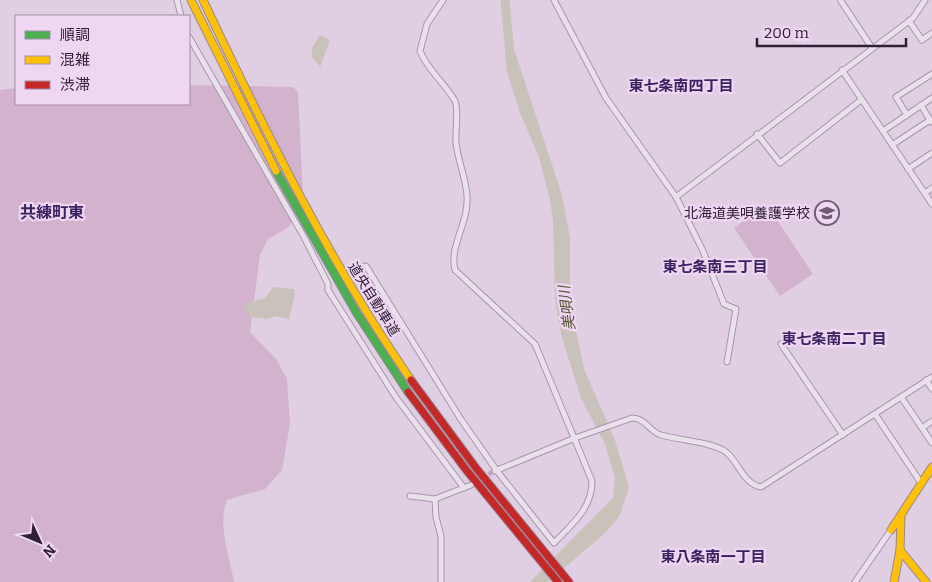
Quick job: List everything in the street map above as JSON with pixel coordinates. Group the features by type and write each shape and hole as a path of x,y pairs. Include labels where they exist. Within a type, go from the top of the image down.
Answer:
{"main road":[{"name":"道央自動車道","path":"192,0 252,126 336,280 383,355 421,410 558,582"},
{"name":"道央自動車道","path":"203,0 257,113 338,266 428,404 569,582"},
{"path":"891,530 932,466"},
{"path":"894,582 900,550 901,516"},
{"path":"900,550 926,582"}],"street":[{"path":"177,0 181,15"},
{"path":"356,268 366,266 495,471 554,542 582,513 592,490 592,481 535,344 455,270 452,258 453,250 464,222 467,194 456,145 456,104 430,70 420,51 427,24 443,0"},
{"path":"554,0 606,98 676,197 703,252 724,304 736,309 727,362"},
{"path":"676,197 909,21 925,0"},
{"path":"841,1 872,48"},
{"path":"909,21 922,40 932,33"},
{"path":"190,39 331,283 328,290 395,396 464,488"},
{"path":"842,70 932,204"},
{"path":"907,115 896,97 932,74"},
{"path":"883,132 932,98"},
{"path":"757,134 780,163 861,100"},
{"path":"892,145 931,121 920,105"},
{"path":"908,169 932,153"},
{"path":"925,194 932,188"},
{"path":"781,344 842,436"},
{"path":"495,471 575,438 632,418 644,421 660,434 725,451 745,477 755,486 760,487 842,436 932,376"},
{"path":"926,380 932,389"},
{"path":"901,397 932,443"},
{"path":"875,414 921,482"},
{"path":"922,428 932,421"},
{"path":"410,496 435,499 471,485"},
{"path":"435,499 436,517 441,536 441,582"},
{"path":"855,582 891,530"}],"shaded area":[{"path":"190,85 293,87 298,92 303,197 289,227 268,239 260,255 250,332 276,359 287,379 290,424 282,470 265,489 227,500 223,519 227,552 234,582 0,582 0,90 15,88 15,105 190,105"},
{"path":"767,205 813,274 780,296 734,228"}],"water":[{"path":"320,35 330,40 320,67 312,57 312,48"},
{"path":"515,52 562,195 570,238 570,287 575,326 584,369 615,440 629,487 620,515 606,532 548,582 530,582 613,498 615,478 605,444 581,398 562,338 555,300 553,221 550,200 539,157 520,113 507,72 505,55"},
{"path":"273,287 294,289 295,295 289,319 275,316 267,319 251,317 242,305 265,298"}],"waterway":[{"name":"美唄川","path":"505,0 511,65"}],"tunnel":[{"path":"341,277 356,268"},
{"path":"482,478 494,471"}],"traffic: fast":[{"path":"276,171 356,312 408,392"}],"traffic: slow":[{"path":"191,0 276,171"},
{"path":"203,0 274,146 325,242 381,335 411,380"},
{"path":"891,530 932,467"},
{"path":"894,582 900,550 901,516"},
{"path":"900,550 926,582"}],"traffic: jam":[{"path":"411,380 476,468 569,582"},
{"path":"408,392 467,471 558,582"}],"place":[{"name":"北海道美唄養護学校","path":"827,213"}],"district":[{"name":"東七条南四丁目","path":"681,86"},
{"name":"共練町東","path":"52,212"},
{"name":"東七条南三丁目","path":"715,267"},
{"name":"東七条南二丁目","path":"834,339"},
{"name":"東八条南一丁目","path":"713,557"}]}
